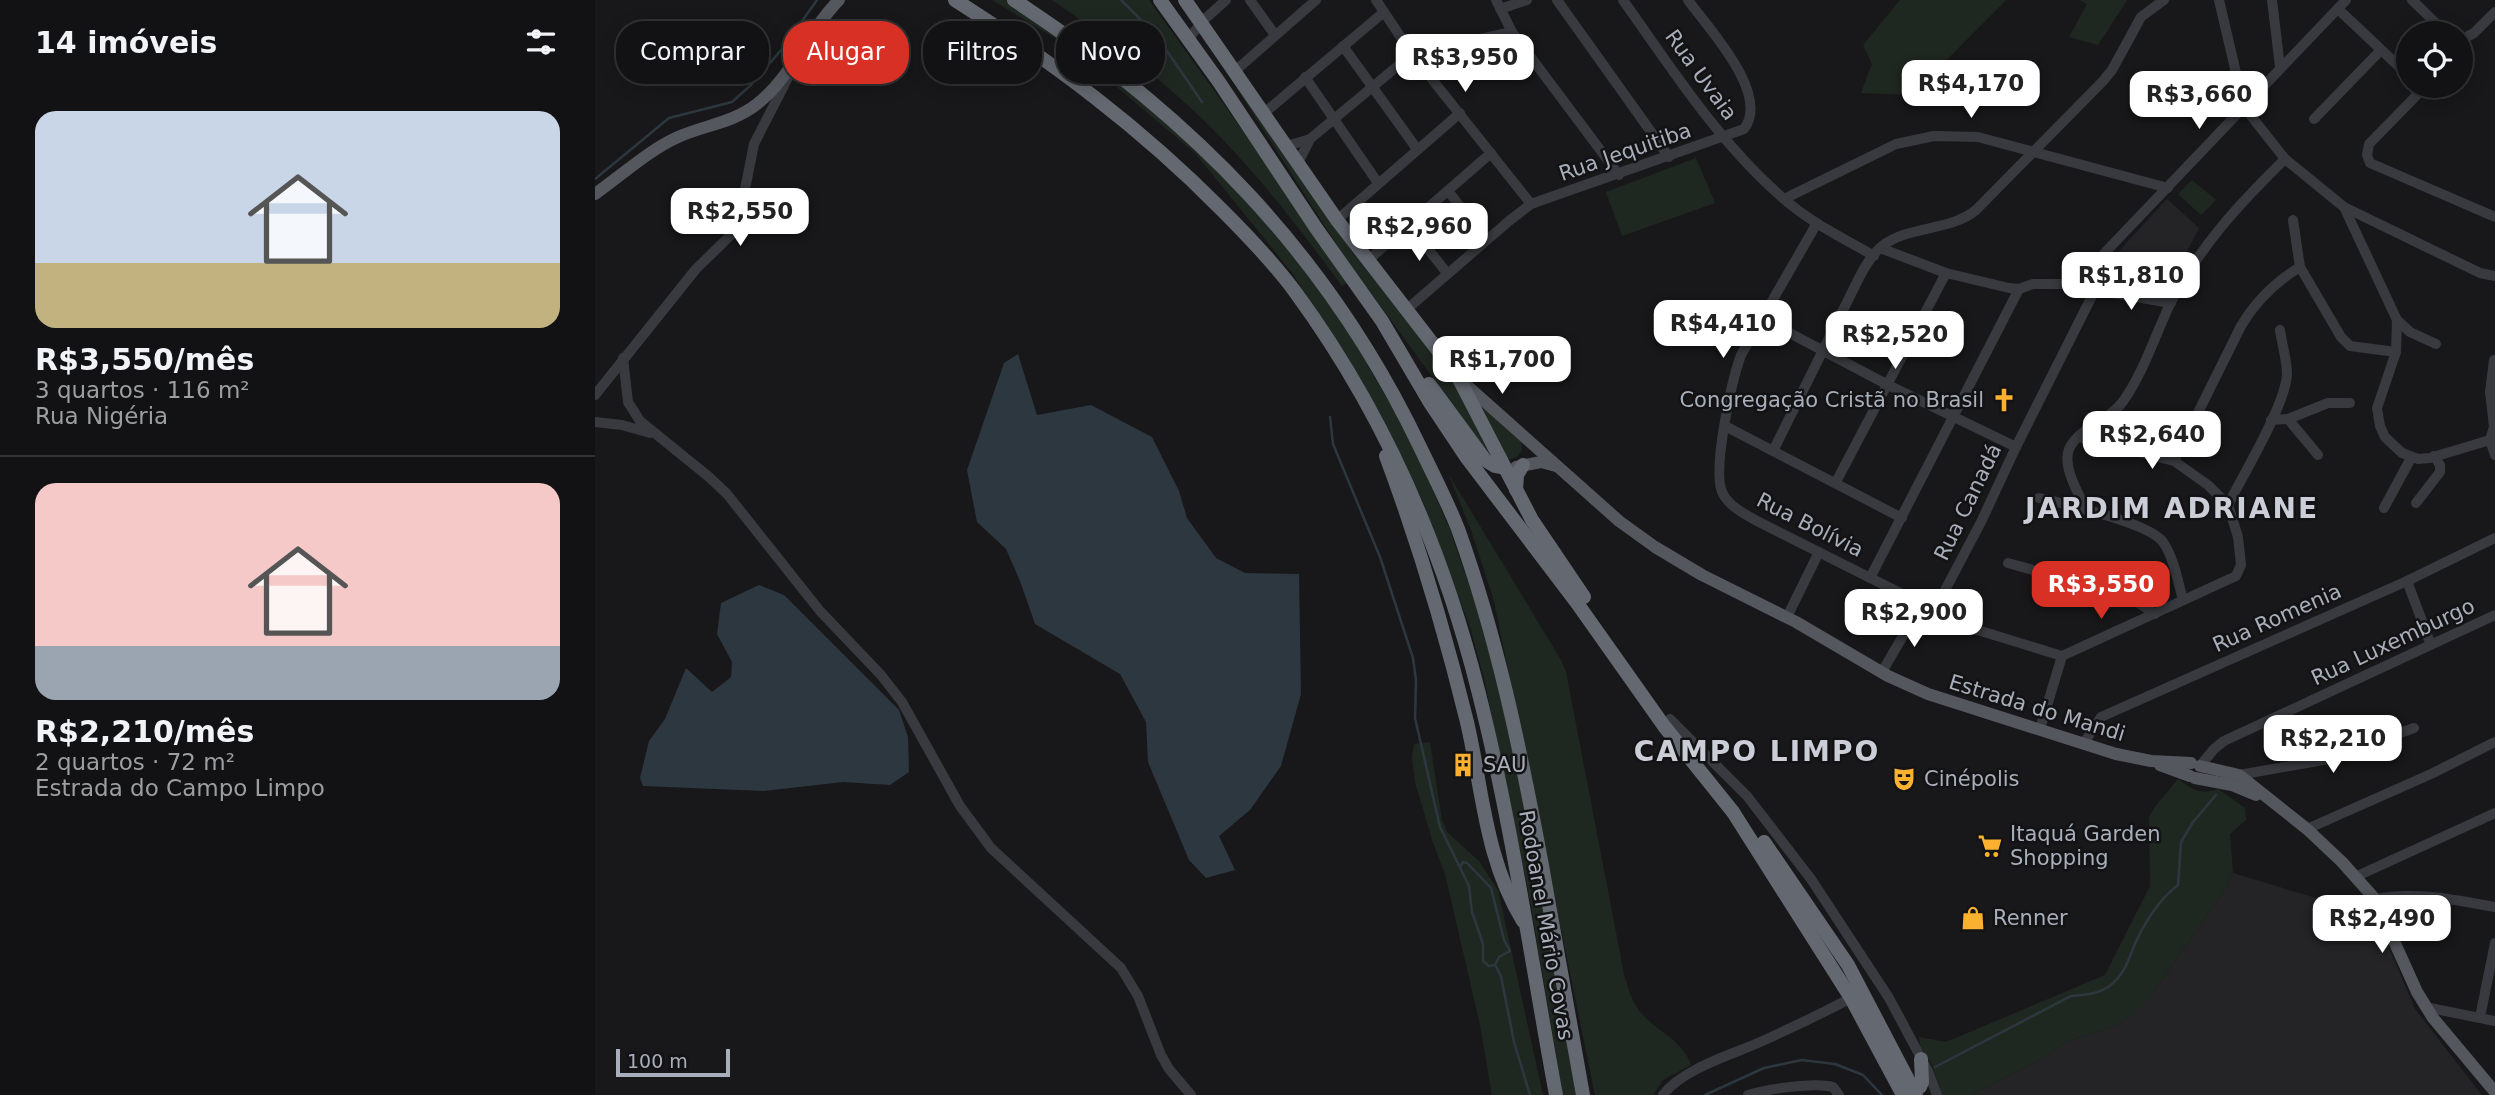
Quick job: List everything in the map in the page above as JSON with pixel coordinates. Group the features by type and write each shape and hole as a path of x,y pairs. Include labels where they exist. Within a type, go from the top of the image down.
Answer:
{"highway":[{"name":"Rodoanel Mário Covas","path":"955,0 1081,85 1192,179 1256,244 1295,292 1365,398 1411,490 1460,624 1496,769 1528,929 1556,1095"},
{"name":"Rodoanel Mário Covas","path":"1014,0 1112,68 1149,98 1254,198 1324,284 1372,356 1397,400 1447,501 1500,665 1525,775 1583,1095"},
{"path":"1160,0 1382,321 1482,457 1495,466 1505,468"},
{"path":"1185,0 1337,220 1457,375 1532,520 1670,719 1740,808 1835,944 1873,1010 1911,1093"},
{"path":"1382,321 1429,401 1473,466 1577,603 1664,726 1733,812 1851,998 1893,1077 1911,1093"},
{"path":"1365,398 1401,496 1437,610 1466,720 1492,852 1511,901 1528,929"},
{"path":"1516,490 1517,475 1523,465"},
{"path":"1911,1093 1922,1083 1921,1059"}],"main road":[{"path":"822,21 837,1"},
{"path":"595,194 666,143 747,112 772,90 783,75"},
{"name":"Estrada do Mandi","path":"1457,375 1492,410 1619,521 1655,547 1702,575 1787,617 1882,672 1920,691 2116,754 2194,771 2239,787 2281,808"},
{"path":"1523,465 1527,450 1526,439"},
{"path":"1505,468 1541,462 1560,467"},
{"name":"Estrada do Mandi","path":"2194,771 2239,775 2307,829 2355,877 2375,899 2425,1007 2495,1092"}],"street":[{"path":"1188,39 1226,0"},
{"path":"1250,0 1275,35"},
{"path":"1235,71 1316,0"},
{"path":"1376,0 1412,54 1531,204"},
{"path":"1527,0 1498,5 1512,32 1619,175"},
{"path":"1557,0 1669,157"},
{"name":"Rua Uvaia","path":"1623,0 1722,138 1784,199 1817,223 1877,252 1946,273 2019,289"},
{"name":"Rua Jequitiba","path":"1406,310 1531,204 1738,133 1749,123 1751,112 1741,72 1688,0"},
{"path":"1774,449 1823,350 1877,252 1897,238 1969,216 2103,81 2112,70 2141,17 2164,0"},
{"path":"2219,0 2244,107 2285,159 2344,207 2480,273 2495,276"},
{"path":"2272,0 2280,67"},
{"path":"2075,284 2346,0"},
{"path":"2420,2 2436,21"},
{"path":"2338,9 2396,64"},
{"path":"1263,114 1307,81 1384,12"},
{"path":"2473,34 2495,12"},
{"path":"1298,163 1310,139 1412,54 1512,32"},
{"path":"1343,46 1417,149"},
{"path":"2314,119 2381,50"},
{"path":"1307,81 1378,183"},
{"path":"595,395 696,270 737,229 754,144 785,84"},
{"path":"2414,98 2369,144 2367,155 2370,163 2495,217"},
{"path":"1337,220 1460,113"},
{"path":"1784,199 1896,144 1916,138 1960,135 2035,151 2168,188"},
{"path":"1287,146 1310,139"},
{"path":"1367,261 1412,229 1451,195 1491,153"},
{"path":"2086,510 2067,460 2069,449 2078,437 2119,407 2171,303 2210,238 2285,159"},
{"path":"1451,195 1486,240"},
{"path":"2344,207 2397,320 2410,332 2437,344"},
{"path":"2293,220 2301,267 2331,323 2347,344 2396,352"},
{"path":"1817,223 1741,355 1725,425 1902,518"},
{"path":"1412,229 1447,273"},
{"path":"2174,461 2246,318 2261,297 2301,267"},
{"path":"1836,482 1946,273"},
{"path":"1870,578 2019,289 2033,284 2075,284 2171,303"},
{"name":"Rua Canadá","path":"1882,672 1918,610 1929,609 1981,522 2095,290"},
{"path":"1763,319 1888,385 2016,447"},
{"path":"2397,320 2396,352 2377,408 2377,415 2388,441 2411,458 2424,459 2490,440"},
{"path":"2228,505 2271,420 2286,380 2280,330"},
{"path":"623,358 628,402 641,421 727,494 820,611 881,676 902,702 960,806 991,848 1121,968 1138,996 1161,1055 1191,1095"},
{"path":"2494,360 2490,392 2494,427 2490,440 2495,455"},
{"path":"2271,420 2288,419 2328,404 2350,403"},
{"path":"2288,419 2318,455"},
{"path":"595,422 622,425 656,435"},
{"name":"Rua Bolívia","path":"1725,425 1719,486 1734,507 1968,627 2062,656"},
{"path":"2040,729 2062,656 2236,576 2240,570 2240,552 2228,505 2202,480 2174,461 2078,437"},
{"path":"2416,503 2440,472 2440,465 2434,456"},
{"path":"2385,508 2411,458"},
{"path":"2039,498 2086,510 2157,536 2167,550 2183,600"},
{"name":"Rua Romenia","path":"2084,743 2101,717 2407,581 2495,538"},
{"path":"1787,617 1819,552"},
{"path":"2008,563 2130,597 2155,614"},
{"path":"2407,581 2431,645"},
{"name":"Rua Luxemburgo","path":"2194,771 2224,741 2495,615"},
{"path":"1670,719 1747,796 1789,849 1889,998 1937,1095"},
{"path":"2239,775 2329,759 2414,728"},
{"path":"2307,829 2421,779 2495,742"},
{"path":"2355,877 2495,813"},
{"path":"2375,899 2393,896 2437,897 2495,906"},
{"path":"2480,1017 2495,943"},
{"path":"1663,1095 1693,1072 1851,998"},
{"path":"2425,1007 2495,1021"},
{"path":"1748,1095 1768,1089 1820,1085 1833,1087 1839,1095"}],"shaded area":[{"path":"992,0 1015,0 1048,19 1056,26 1056,39 1042,30 1042,21 1027,21"},
{"path":"1052,0 1149,0 1164,21 1082,21"},
{"path":"1900,0 2006,0 1912,95 1861,93 1872,64 1863,45"},
{"path":"2079,0 2127,0 2098,45 2069,37 2087,4"},
{"path":"1165,22 1347,283 1342,286 1241,159 1163,84"},
{"path":"1213,51 1353,253 1460,387 1494,456 1488,453 1344,256"},
{"path":"1113,84 1122,84 1251,197 1341,319 1419,459 1450,530 1482,622 1517,758 1579,1095 1563,1095 1530,900 1484,678 1470,627 1424,504 1383,418 1293,274 1195,153"},
{"path":"1696,158 1715,203 1622,236 1606,192"},
{"path":"2192,180 2216,200 2201,215 2178,194"},
{"path":"2167,199 2199,228 2166,292 2095,284 2094,278"},
{"path":"1018,354 1037,415 1091,405 1152,437 1179,491 1187,518 1216,558 1245,573 1299,574 1301,694 1281,766 1250,810 1219,836 1235,870 1206,878 1189,860 1148,762 1146,722 1120,674 1035,624 1006,549 977,522 967,470 1004,363"},
{"path":"1480,404 1521,442 1522,450 1517,457 1508,460"},
{"path":"1448,473 1566,672 1627,985 1639,1010 1682,1049 1691,1065 1663,1080 1653,1095 1595,1095 1494,601 1471,530"},
{"path":"759,585 784,595 899,710 908,737 909,772 890,785 843,782 764,791 643,786 640,778 649,741 665,719 686,668 712,692 731,677 732,662 717,634 721,603"},
{"path":"1430,742 1442,820 1447,832 1479,861 1498,890 1543,1095 1492,1095 1480,1025 1445,874 1415,782 1412,757 1414,744"},
{"path":"2178,779 2197,790 2206,792 2218,789 2245,808 2246,820 2230,834 2233,873 2228,885 2150,997 2126,1019 2108,1029 2067,1041 2043,1058 1972,1095 1942,1095 1919,1037 1946,1042 2105,975 2150,886 2149,818"},
{"path":"2233,873 2336,904 2365,905 2379,924 2415,1009 2482,1095 1972,1095 2043,1058 2067,1041 2108,1029 2126,1019 2150,997 2228,885"}],"waterway":[{"path":"595,179 669,118 732,102 751,85 782,49 817,0"},
{"path":"1121,0 1156,35 1202,102"},
{"path":"1330,417 1333,444 1380,557 1413,658 1416,680 1415,718 1440,827 1469,886 1472,912 1483,944 1483,961 1489,966 1495,965 1501,976 1514,1042 1530,1095"},
{"path":"1935,1067 2071,996 2095,993 2113,983 2126,966 2151,915 2178,885 2181,842 2193,822 2216,795"},
{"path":"1460,867 1463,862 1467,863 1491,888 1504,940 1510,951 1499,957 1495,965"},
{"path":"1705,1095 1764,1068 1802,1060 1835,1064 1863,1075 1882,1095"}],"place":[{"name":"Congregação Cristã no Brasil","path":"2004,400"},
{"name":"SAU","path":"1463,765"},
{"name":"Cinépolis","path":"1904,779"},
{"name":"Itaquá Garden Shopping","path":"1990,846"},
{"name":"Renner","path":"1973,918"}],"district":[{"name":"JARDIM ADRIANE","path":"2172,508"},
{"name":"CAMPO LIMPO","path":"1757,751"}]}
